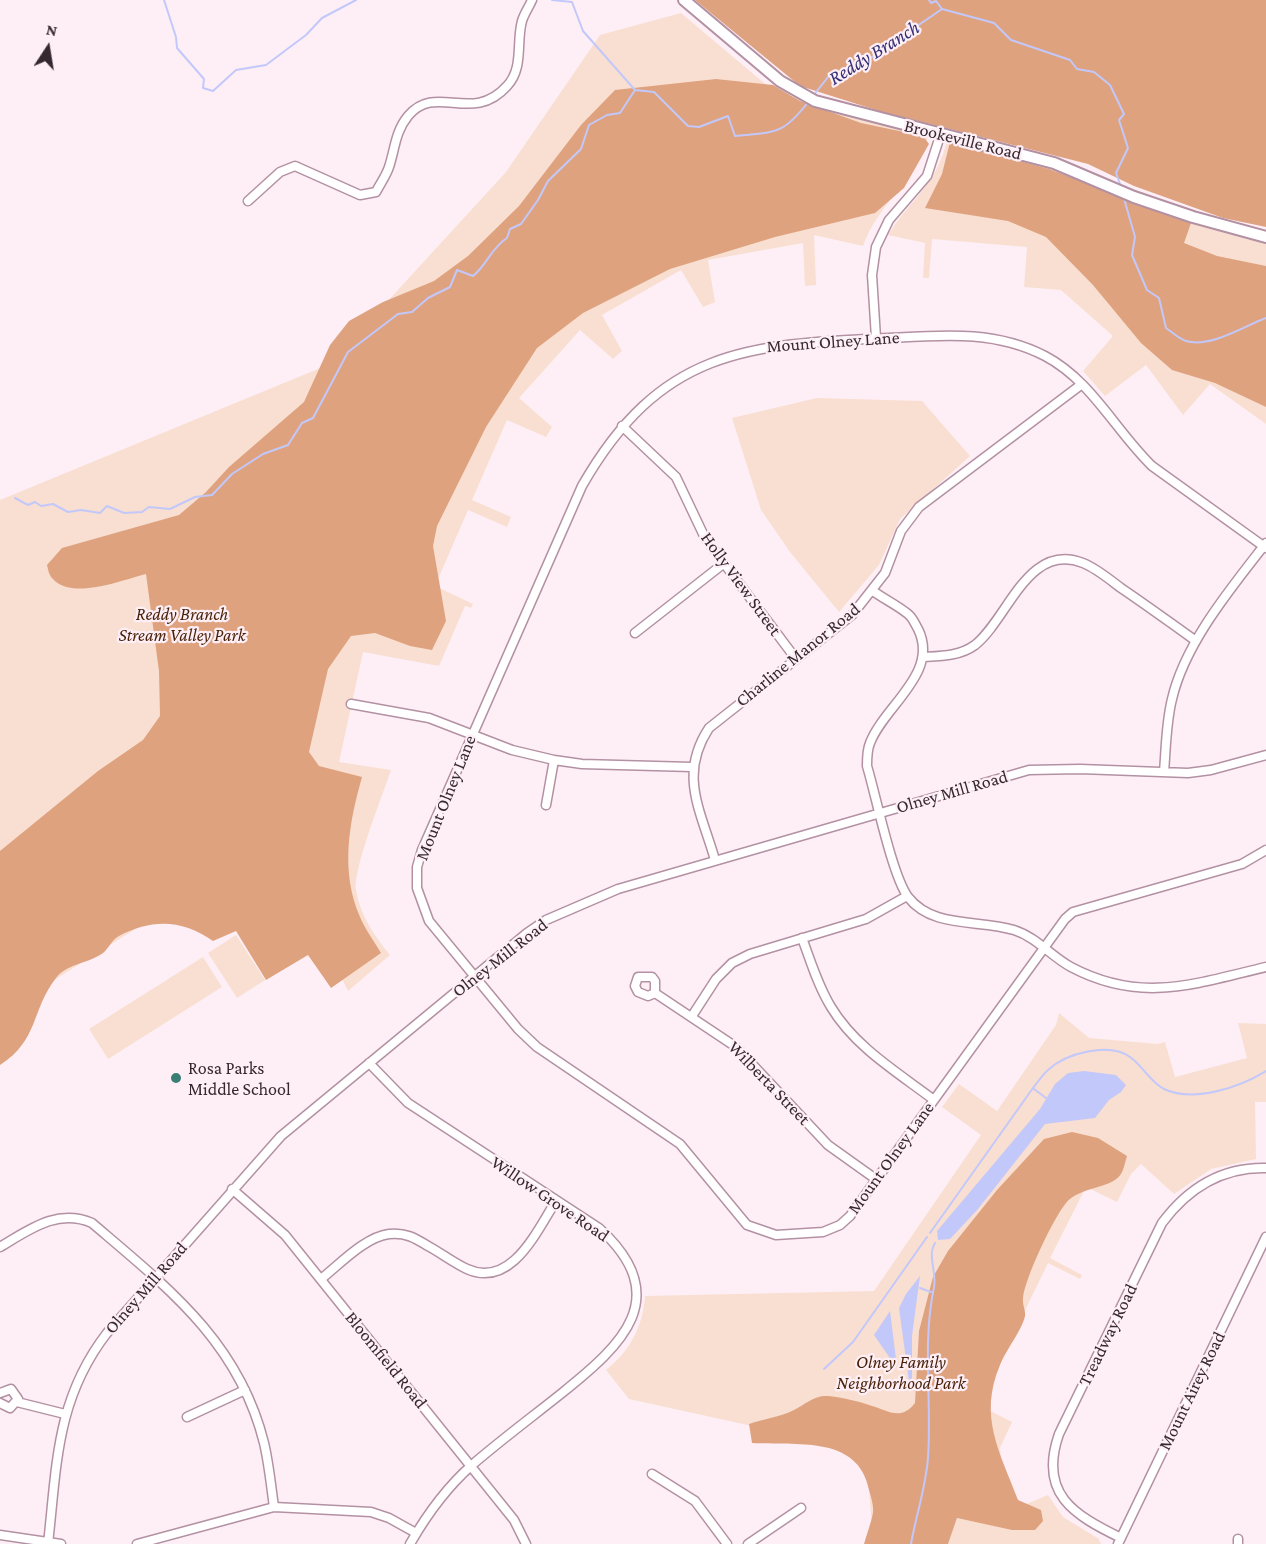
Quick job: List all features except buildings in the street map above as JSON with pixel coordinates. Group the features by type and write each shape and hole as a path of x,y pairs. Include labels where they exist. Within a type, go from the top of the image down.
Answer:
{"street":[{"path":"248,201 280,172 295,166 360,195 376,192 389,167 401,128 417,108 435,101 480,105 494,99 509,85 517,68 522,21 532,0"},
{"name":"Brookeville Road","path":"684,0 770,73 815,101 1054,163 1134,197 1192,217 1266,237"},
{"path":"876,338 872,275 876,247 889,220 927,176 941,134"},
{"name":"Mount Olney Lane","path":"1265,545 1152,466 1082,384 1046,356 1001,339 955,334 788,343 726,356 667,387 622,426 601,452 582,486 472,734 419,861 417,888 429,921 537,1047 680,1144 747,1225 764,1233 776,1235 824,1232 840,1225 850,1216 1065,920 1082,908 1242,864 1266,850"},
{"name":"Charline Manor Road","path":"715,860 693,784 692,767 699,743 709,728 852,615 885,573 902,531 919,507 1082,384"},
{"name":"Holly View Street","path":"622,426 676,477 705,538 796,659"},
{"path":"1164,772 1172,699 1181,670 1196,641 1265,545"},
{"path":"923,657 952,655 975,645 989,631 1028,576 1042,565 1063,559 1089,566 1196,641"},
{"path":"635,633 723,564"},
{"path":"873,591 913,620 921,636 923,657 915,678 870,743 867,766 901,885 919,909 933,917 1013,930 1069,966 1101,981 1140,989 1172,989 1266,967"},
{"path":"351,704 429,718 512,750 554,760 582,764 692,767"},
{"name":"Olney Mill Road","path":"48,1543 65,1414 75,1383 91,1353 232,1189 281,1136 527,933 584,902 618,889 1029,770 1164,772 1211,770 1266,755"},
{"path":"546,805 554,760"},
{"path":"692,1016 716,979 732,963 750,954 866,919 907,896"},
{"path":"802,938 821,989 844,1026 871,1053 934,1100"},
{"name":"Wilberta Street","path":"655,993 736,1047 828,1145 877,1180"},
{"name":"Willow Grove Road","path":"369,1063 408,1103 599,1228 623,1253 634,1283 635,1304 631,1321 621,1340 600,1363 471,1466 442,1497 410,1544"},
{"name":"Treadway Road","path":"1119,1541 1082,1517 1060,1496 1054,1479 1053,1464 1059,1434 1162,1223 1175,1206 1201,1184 1223,1174 1239,1169 1266,1168"},
{"name":"Bloomfield Road","path":"232,1189 285,1235 514,1520 526,1544"},
{"path":"321,1279 370,1240 387,1234 410,1236 468,1270 490,1272 505,1268 520,1255 556,1201"},
{"path":"0,1247 43,1222 61,1217 81,1218 92,1223 156,1277 206,1327 245,1389 264,1443 274,1507"},
{"name":"Mount Airey Road","path":"1119,1541 1266,1238"},
{"path":"0,1393 5,1389 14,1390 17,1402"},
{"path":"187,1417 245,1389"},
{"path":"17,1402 65,1414"},
{"path":"0,1403 10,1408 17,1402"},
{"path":"652,1474 695,1501 727,1544"},
{"path":"137,1544 274,1507 371,1512 389,1518 416,1533"},
{"path":"748,1544 801,1508"},
{"path":"0,1535 61,1544"}],"green space":[{"path":"695,0 1266,0 1266,227 1223,218 1134,186 1088,164 879,111 800,86"},
{"name":"Reddy Branch Stream Valley Park","path":"681,13 764,83 790,101 799,94 929,132 917,163 878,216 863,246 814,235 816,285 805,286 803,243 708,260 715,302 703,307 681,270 602,315 622,351 613,359 580,330 519,398 552,427 546,437 507,420 472,500 511,517 507,527 468,510 435,586 473,604 471,608 465,606 439,666 363,652 339,762 391,770 356,880 361,908 369,925 390,955 348,991 306,906 223,874 0,1014 0,500 330,364 506,172 600,35"},
{"name":"Reddy Branch Stream Valley Park","path":"716,79 773,85 800,101 861,123 923,136 929,144 904,188 875,213 775,237 670,269 583,313 537,348 486,427 437,526 433,546 446,621 432,650 410,646 375,633 351,636 328,669 309,752 319,766 362,777 350,829 348,865 354,900 360,917 381,953 331,988 308,955 266,980 236,931 213,941 179,925 144,926 119,936 100,955 60,973 48,990 22,1045 0,1065 0,851 98,771 143,740 160,716 159,671 146,574 97,587 71,588 61,585 52,578 47,565 62,548 179,515 206,492 229,467 304,402 330,345 349,321 383,302 434,281 468,256 519,206 581,125 615,90"},
{"path":"948,137 1008,150 1099,182 1266,235 1266,424 1210,384 1183,415 1146,365 1105,396 1083,371 1113,336 1061,290 1024,287 1027,247 932,239 929,278 923,278 925,243 888,235 931,179"},
{"path":"950,142 1049,169 1191,223 1184,243 1217,256 1266,266 1266,407 1215,383 1172,370 1141,343 1093,285 1046,237 1008,221 925,208 942,174"},
{"path":"817,398 922,401 970,456 900,519 879,565 839,612 790,552 761,510 732,418"},
{"path":"236,935 265,980 237,998 208,953"},
{"path":"203,957 222,987 108,1059 89,1029"},
{"name":"Olney Family Neighborhood Park","path":"1059,1013 1089,1038 1158,1044 1165,1042 1175,1077 1247,1058 1238,1023 1266,1024 1266,1102 1255,1102 1256,1159 1211,1169 1174,1194 1141,1164 1131,1174 1117,1202 1086,1187 1050,1258 1082,1275 1080,1279 1048,1263 979,1405 1012,1422 1000,1448 1003,1489 1012,1510 1048,1495 1063,1517 1099,1539 1101,1544 948,1544 957,1518 971,1521 952,1515 942,1544 864,1544 873,1539 866,1451 629,1399 606,1370 622,1355 634,1337 644,1307 645,1296 874,1291 981,1135 942,1107 959,1084 997,1111 1056,1025"},
{"path":"1072,1132 1098,1138 1127,1156 1124,1168 1117,1179 1072,1197 1054,1222 1029,1277 1023,1298 1025,1316 1000,1365 991,1401 994,1434 1018,1500 1041,1510 1043,1521 1035,1530 1012,1530 957,1518 948,1544 864,1544 873,1513 873,1504 863,1472 852,1459 838,1451 805,1444 752,1443 749,1424 789,1412 814,1398 823,1396 838,1397 894,1413 909,1409 915,1403 919,1331 933,1277 948,1251 997,1190 1044,1139"}],"water":[{"path":"1084,1071 1116,1075 1126,1085 1121,1092 1109,1100 1095,1118 1045,1124 978,1209 950,1239 938,1240 937,1231 1040,1109 1055,1084 1068,1073"},
{"path":"920,1276 912,1336 912,1389 910,1389 899,1308 906,1294"},
{"path":"890,1311 896,1359 892,1361 874,1335"}],"waterway":[{"name":"Reddy Branch","path":"164,0 176,37 177,48 204,79 203,88 213,91 236,70 266,65 306,35 322,18 356,0"},
{"name":"Reddy Branch","path":"552,0 572,2 583,31 635,90 654,92 688,126 699,127 728,116 735,136 770,132 785,126 809,101"},
{"path":"929,0 931,3 936,1 942,9"},
{"name":"Reddy Branch","path":"813,96 828,77 853,70 942,9 994,23 1011,40 1070,60 1077,69 1094,72 1110,85 1124,114 1119,120 1128,148 1116,173 1121,187"},
{"path":"15,498 28,505 35,502 41,506 53,504 68,512 81,510 100,513 107,506 124,513 142,512 149,507 170,509 195,497 212,495 232,474 263,454 288,445 302,423 313,418 348,352 398,314 412,312 428,298 450,287 457,270 473,276 478,272 507,238 510,229 521,224 548,181 581,149 589,125 607,115 620,113 635,90"},
{"name":"Reddy Branch","path":"1123,195 1135,237 1132,255 1147,290 1159,298 1166,328 1186,341 1206,342 1226,336 1266,318"},
{"path":"930,1233 1040,1079 1048,1070 1065,1059 1076,1054 1111,1050 1130,1057 1164,1089 1189,1094 1203,1094 1230,1087 1266,1071"},
{"path":"1034,1089 1046,1098"},
{"path":"824,1369 853,1342 927,1237"},
{"path":"911,1544 928,1458 928,1351 930,1308 935,1281 932,1253 935,1243"},
{"path":"920,1288 931,1292"}],"place":[{"name":"Rosa Parks Middle School","path":"176,1078"}]}
